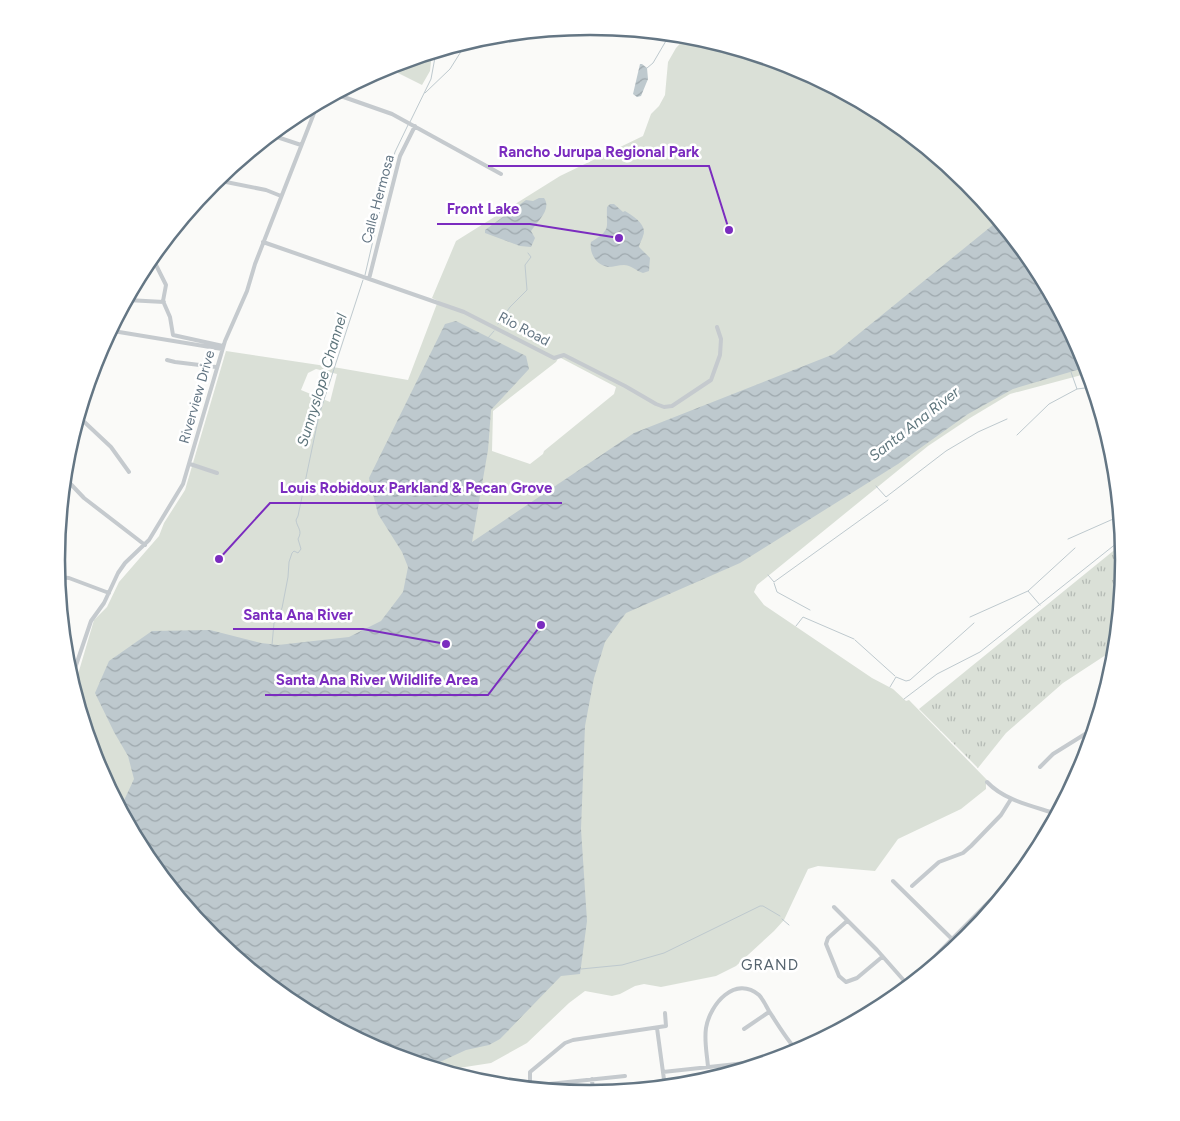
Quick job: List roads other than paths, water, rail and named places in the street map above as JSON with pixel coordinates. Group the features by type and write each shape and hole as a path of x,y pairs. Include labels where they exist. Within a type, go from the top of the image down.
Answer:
{"street":[{"path":"343,97 382,109 407,121 501,174"},
{"name":"Riverview Drive","path":"76,666 90,624 104,603 115,578 124,563 145,545 180,491 190,464 222,348 247,291 263,242 314,114"},
{"name":"Calle Hermosa","path":"366,278 400,156 414,125"},
{"path":"279,138 301,146"},
{"path":"226,182 266,190 281,196"},
{"name":"Rio Road","path":"263,242 477,317 554,358 564,355 664,407 672,406 711,380 720,355 721,339 717,327"},
{"path":"156,265 166,285 164,302 174,338"},
{"path":"134,300 164,302"},
{"path":"117,332 174,338 222,348"},
{"path":"167,360 216,368"},
{"path":"83,421 111,447 129,472"},
{"path":"190,464 216,473"},
{"path":"70,484 82,496 145,545"},
{"path":"66,578 109,593"},
{"path":"1040,766 1053,754 1086,733"},
{"path":"987,782 995,791 1011,799 1051,812"},
{"path":"912,886 939,862 963,853 971,846 1001,815 1011,799"},
{"path":"893,881 953,938"},
{"path":"931,960 994,896"},
{"path":"834,907 877,950 904,981"},
{"path":"847,921 828,938 826,944 839,976 846,982 857,978 882,957"},
{"path":"708,1067 706,1029 715,1007 725,994 736,988 748,988 760,996 793,1045"},
{"path":"744,1029 769,1012"},
{"path":"530,1083 530,1072 565,1044 576,1040 666,1026 665,1013"},
{"path":"657,1028 664,1081"},
{"path":"663,1072 741,1064"},
{"path":"546,1084 624,1076"},
{"path":"592,1079 592,1086"}],"water":[{"path":"640,64 647,68 648,79 641,96 637,97 633,94"},
{"path":"544,198 546,206 543,215 531,231 535,238 531,247 520,246 485,233 485,230 526,200 533,201"},
{"path":"610,204 614,204 623,212 625,211 636,218 642,225 644,232 639,247 650,258 649,271 643,273 624,265 608,267 600,264 594,258 591,242 605,231 607,207"},
{"name":"Santa Ana River","path":"994,224 1027,269 1045,298 1061,328 1079,369 1013,389 968,414 898,464 740,563 626,613 605,642 594,678 585,726 581,829 587,921 580,974 561,976 500,1039 489,1045 466,1050 438,1063 389,1046 327,1016 270,977 244,956 195,907 153,852 124,801 134,779 128,756 95,693 109,661 152,631 210,630 261,643 278,645 349,637 381,621 403,592 408,567 402,552 378,514 369,478 445,324 456,321 526,356 529,369 491,410 488,450 472,542 634,433 834,354"}],"waterway":[{"path":"647,68 653,63 666,40"},
{"path":"425,93 450,69 461,51"},
{"name":"Sunnyslope Channel","path":"410,122 431,79 435,59"},
{"name":"Sunnyslope Channel","path":"365,275 388,176 395,152 408,125"},
{"path":"498,324 510,307 527,290 525,265 531,257 528,253"},
{"name":"Sunnyslope Channel","path":"272,645 274,623 282,608 289,562 292,553 294,551 298,553 301,549 298,539 300,531 296,520 319,415 363,280"},
{"path":"488,338 494,331"},
{"path":"1017,435 1049,404 1077,389 1071,372"},
{"path":"1077,389 1086,388"},
{"path":"876,486 886,497 946,451 978,432 1007,419"},
{"path":"768,575 774,582 888,500"},
{"path":"1068,539 1113,519"},
{"path":"904,699 937,674 980,652 1115,545"},
{"path":"1040,605 1028,591 1075,548"},
{"path":"774,583 777,592 810,610"},
{"path":"970,617 1028,591"},
{"path":"796,626 803,617 854,639"},
{"path":"890,687 896,677 906,681 910,680 974,623"},
{"path":"855,640 895,676"},
{"path":"581,969 622,965 664,953 760,906 780,916"},
{"path":"782,919 789,925"}],"place":[{"name":"Rancho Jurupa Regional Park","path":"729,230"},
{"name":"Front Lake","path":"619,238"},
{"name":"Louis Robidoux Parkland & Pecan Grove","path":"219,559"},
{"name":"Santa Ana River Wildlife Area","path":"541,625"},
{"name":"Santa Ana River","path":"446,644"}],"district":[{"name":"GRAND","path":"770,965"}]}
